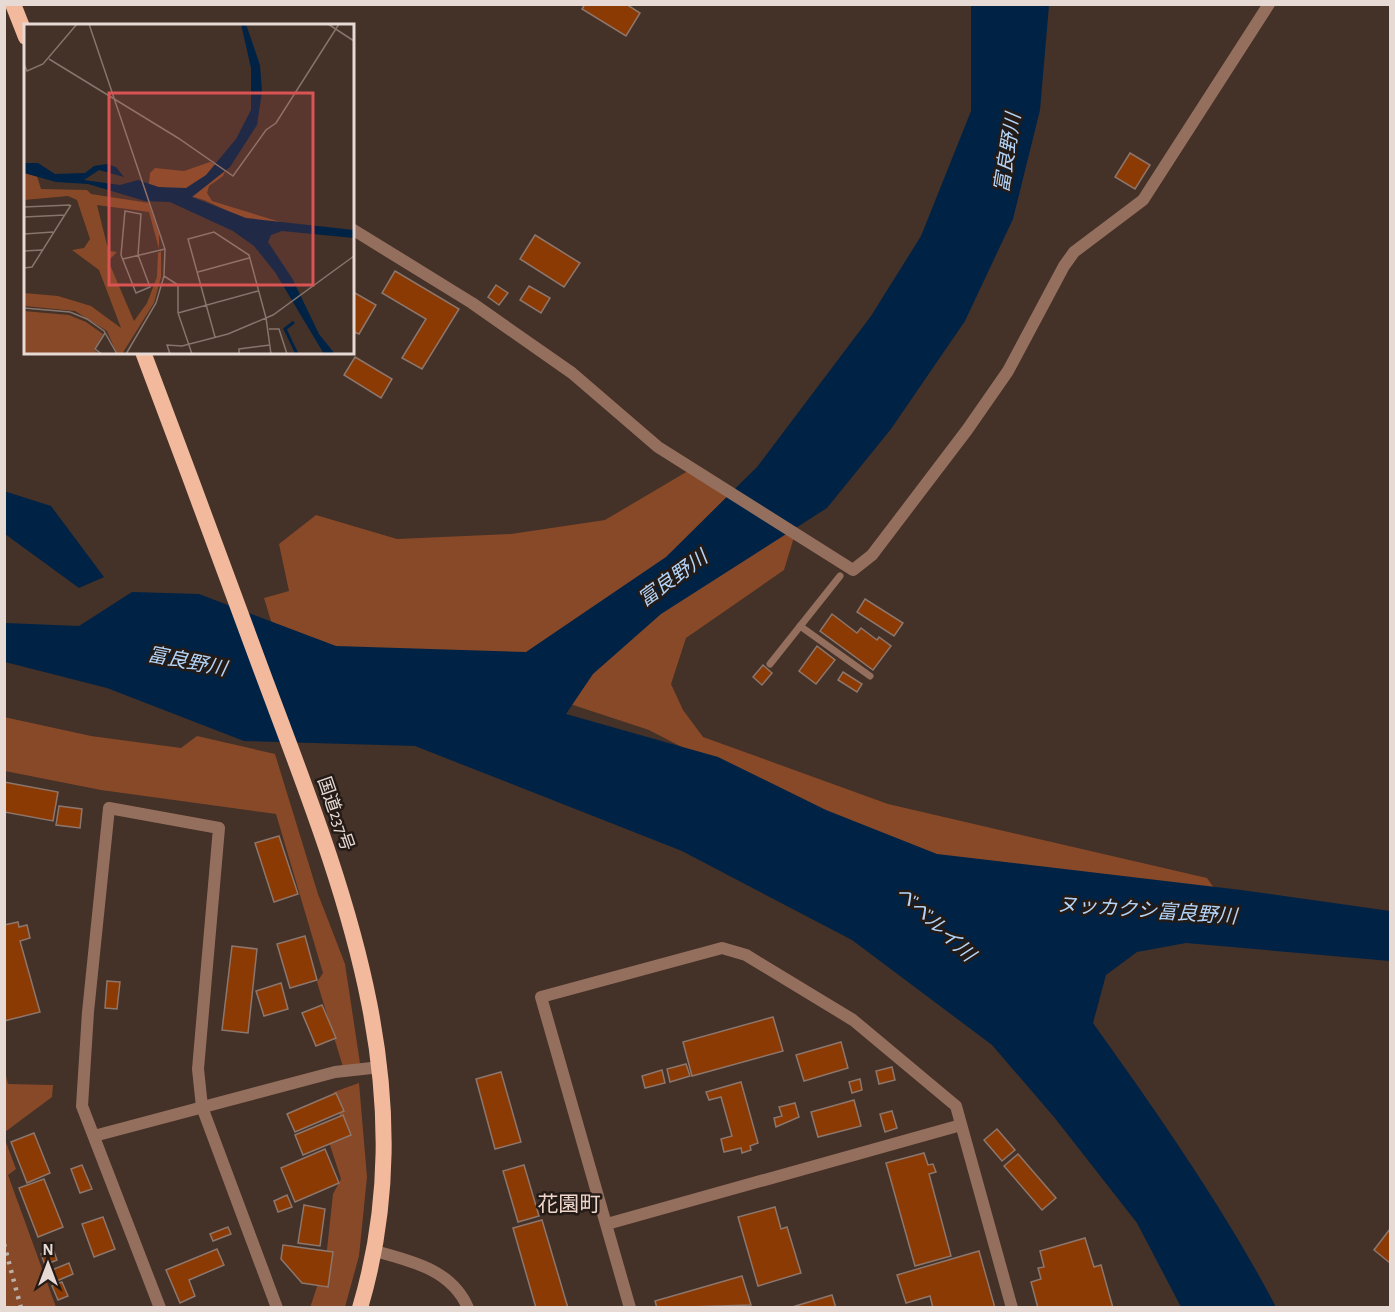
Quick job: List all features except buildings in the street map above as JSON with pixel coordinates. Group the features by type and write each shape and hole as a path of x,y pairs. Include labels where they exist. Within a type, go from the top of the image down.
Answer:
{"highway":[{"path":"16,15 24,33"},
{"name":"国道237号","path":"144,354 301,774 358,952 371,1002 381,1067 383,1162 381,1216 375,1251 360,1308"}],"street":[{"path":"354,230 472,303 572,373 667,453 853,570 872,555 967,430 1008,371 1064,266 1074,252 1143,200 1269,4"},
{"path":"160,1308 82,1106 88,1012 109,808 219,828 198,1069 202,1107 278,1308"},
{"path":"630,1308 541,997 722,948 746,956 853,1020 956,1106 1012,1308"},
{"path":"94,1136 335,1072 381,1067"},
{"path":"607,1224 961,1125"},
{"path":"375,1251 439,1271 463,1295 468,1308"}],"lane":[{"path":"770,664 840,576"},
{"path":"800,626 870,676"}],"shaded area":[{"path":"693,468 799,521 784,570 686,638 671,684 683,710 703,737 888,804 1207,878 1219,895 978,882 838,828 649,730 567,703 297,639 271,621 264,598 289,591 279,544 316,515 397,539 511,534 605,520"},
{"path":"4,717 91,736 181,748 197,736 275,754 318,894 345,964 360,1063 344,1070 317,982 323,973 276,814 101,790 5,771"},
{"path":"5,1072 8,1084 53,1085 52,1097 5,1132"},
{"path":"359,1083 367,1177 359,1256 345,1307 310,1308 326,1259 333,1194 341,1179 329,1142 344,1133 334,1092"},
{"path":"4,1137 16,1169 8,1175 56,1307 5,1307"}],"water":[{"path":"971,5 1049,5 1040,110 1013,219 965,321 891,429 827,508 661,614 593,674 566,714 718,757 826,810 937,854 1241,890 1390,911 1390,961 1186,943 1137,952 1106,975 1093,1023 1166,1127 1212,1198 1276,1307 1181,1307 1137,1223 1054,1117 992,1045 852,940 682,851 415,746 244,741 107,688 5,662 5,623 79,626 132,592 199,594 336,646 526,652 666,557 757,467 871,316 921,236 971,111"},
{"path":"4,491 51,506 104,577 79,588 5,534"}],"railway":[{"path":"4,1244 21,1308"}],"district":[{"name":"花園町","path":"569,1204"}],"water label":[{"name":"富良野川","path":"1008,153"},
{"name":"富良野川","path":"673,579"},
{"name":"富良野川","path":"187,662"},
{"name":"ヌッカクシ富良野川","path":"1147,911"},
{"name":"ベベルイ川","path":"935,924"}]}
